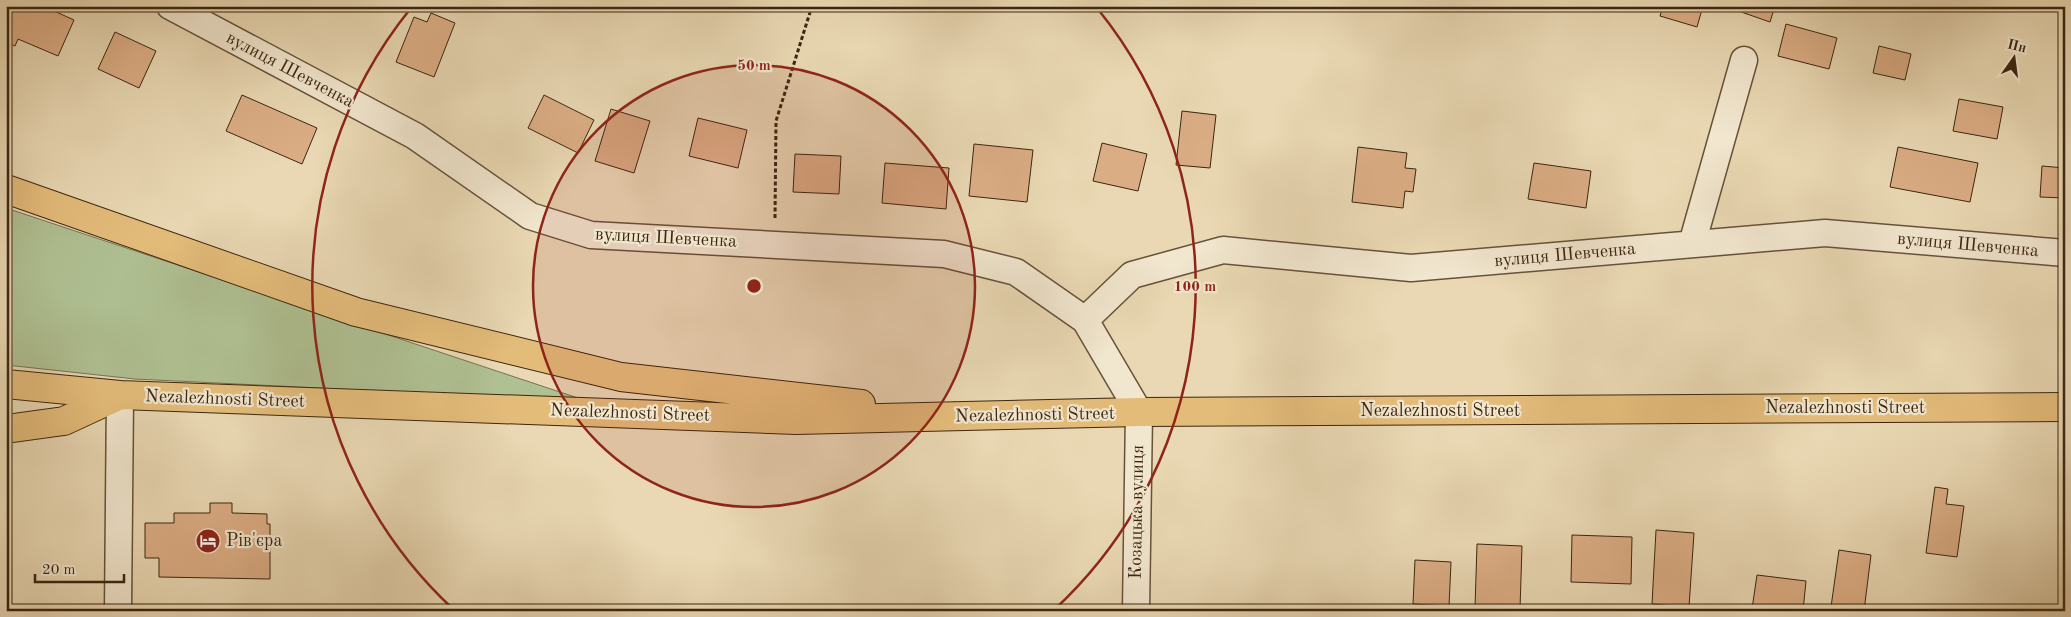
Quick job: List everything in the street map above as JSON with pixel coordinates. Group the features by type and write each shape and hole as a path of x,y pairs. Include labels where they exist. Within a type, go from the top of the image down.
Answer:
{"main road":[{"path":"6,189 356,312 621,377 967,416"},
{"name":"Nezalezhnosti Street","path":"6,384 120,395 796,420 1139,412 2065,407"},
{"path":"6,429 64,421 120,395"}],"street":[{"name":"вулиця Шевченка","path":"170,6 415,136 530,216 591,235 944,254 1016,272 1085,320 1139,412"},
{"path":"1692,244 1744,60"},
{"name":"вулиця Шевченка","path":"1085,320 1132,275 1222,250 1412,268 1826,233 2065,253"},
{"path":"118,611 120,395"},
{"name":"Козацька вулиця","path":"1136,611 1139,412"}],"path":[{"path":"774,245 776,121 812,6"}],"green space":[{"path":"6,208 587,401 135,379 6,365"}],"building":[{"path":"14,6 43,6 74,20 58,56 18,39 15,46 6,42 6,23"},
{"path":"1663,6 1703,6 1697,27 1660,16"},
{"path":"1724,6 1775,6 1770,22"},
{"path":"431,13 455,23 434,77 396,62 414,17 427,22"},
{"path":"1786,24 1837,38 1829,69 1778,56"},
{"path":"115,32 156,51 139,88 98,69"},
{"path":"1879,46 1911,54 1905,80 1873,73"},
{"path":"242,95 317,128 302,164 226,131"},
{"path":"544,95 594,120 578,153 528,128"},
{"path":"1959,99 2003,107 1997,139 1953,131"},
{"path":"611,109 650,121 634,173 595,161"},
{"path":"1182,111 1216,115 1210,168 1176,165"},
{"path":"698,118 747,130 738,168 689,156"},
{"path":"1102,143 1147,154 1138,191 1093,181"},
{"path":"974,144 1033,150 1027,202 969,196"},
{"path":"1358,147 1407,153 1405,168 1416,169 1413,192 1405,191 1403,208 1352,202"},
{"path":"1898,147 1978,163 1970,202 1890,187"},
{"path":"795,154 841,156 839,194 793,192"},
{"path":"885,163 949,168 946,209 882,203"},
{"path":"1534,163 1591,171 1586,208 1528,199"},
{"path":"2042,166 2065,168 2065,198 2040,197"},
{"path":"1935,487 1948,489 1946,504 1964,506 1957,557 1926,553"},
{"name":"Рів'єра","path":"210,503 232,503 232,513 267,514 267,524 270,524 270,579 159,577 159,558 145,558 145,523 174,523 174,513 210,513"},
{"path":"1656,530 1694,533 1689,607 1652,604"},
{"path":"1572,535 1632,537 1631,584 1571,582"},
{"path":"1477,544 1522,546 1520,609 1475,608"},
{"path":"1839,550 1871,555 1864,611 1831,607"},
{"path":"1415,560 1451,562 1449,606 1413,604"},
{"path":"1757,575 1806,581 1803,611 1752,609"}],"place":[{"name":"Рів'єра","path":"208,541"}]}
